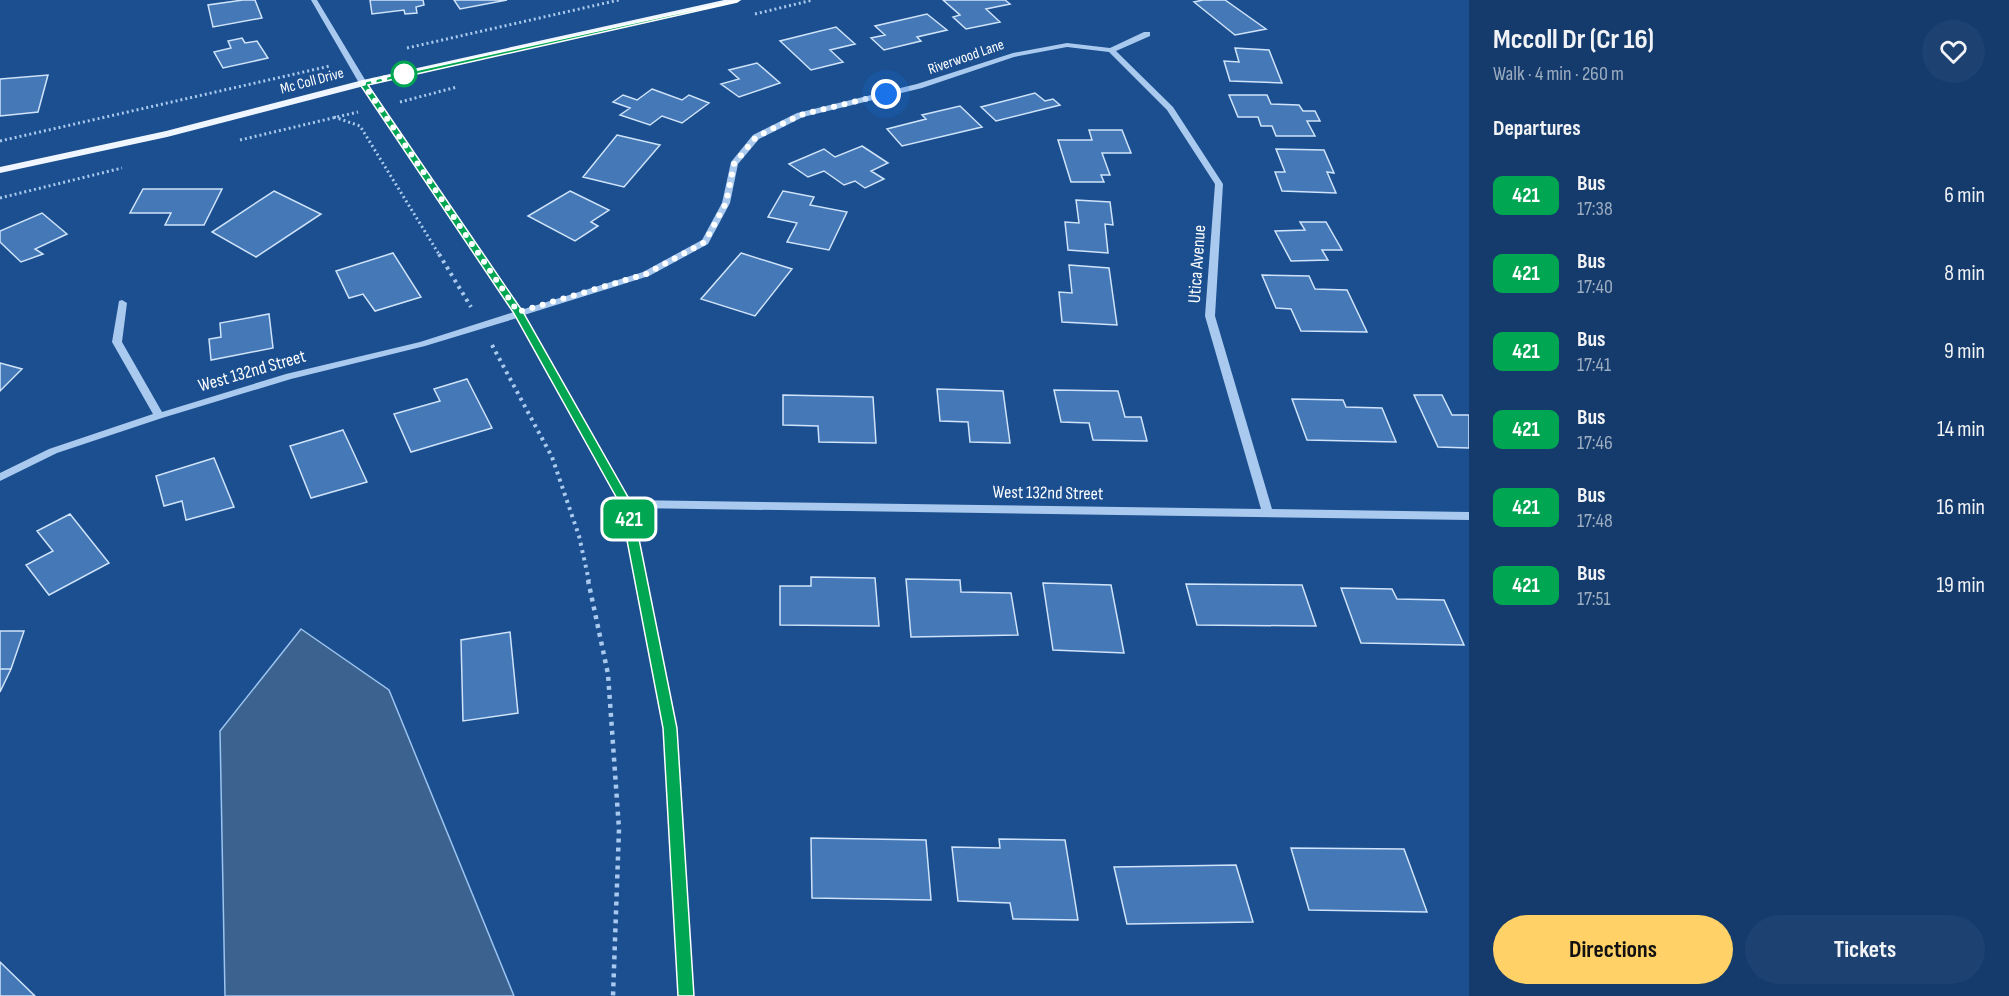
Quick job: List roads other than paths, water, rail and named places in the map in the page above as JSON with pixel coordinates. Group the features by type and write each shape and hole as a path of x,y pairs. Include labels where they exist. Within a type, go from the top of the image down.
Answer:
{"main road":[{"name":"Mc Coll Drive","path":"0,170 167,134 363,83 737,0"}],"street":[{"path":"314,0 363,83 518,312 626,504 670,728 686,996"},
{"path":"1111,50 1147,34"},
{"name":"Riverwood Lane","path":"518,312 646,274 705,242 726,203 734,164 756,137 800,115 919,86 1013,55 1067,45 1111,50"},
{"name":"Utica Avenue","path":"1111,50 1170,109 1219,184 1210,316 1267,512"},
{"path":"122,303 117,342 159,416"},
{"name":"West 132nd Street","path":"0,477 53,452 159,416 289,376 422,344 518,312"},
{"name":"West 132nd Street","path":"626,504 1469,516"}],"water":[{"path":"301,629 389,690 514,996 225,996 220,731"}]}
